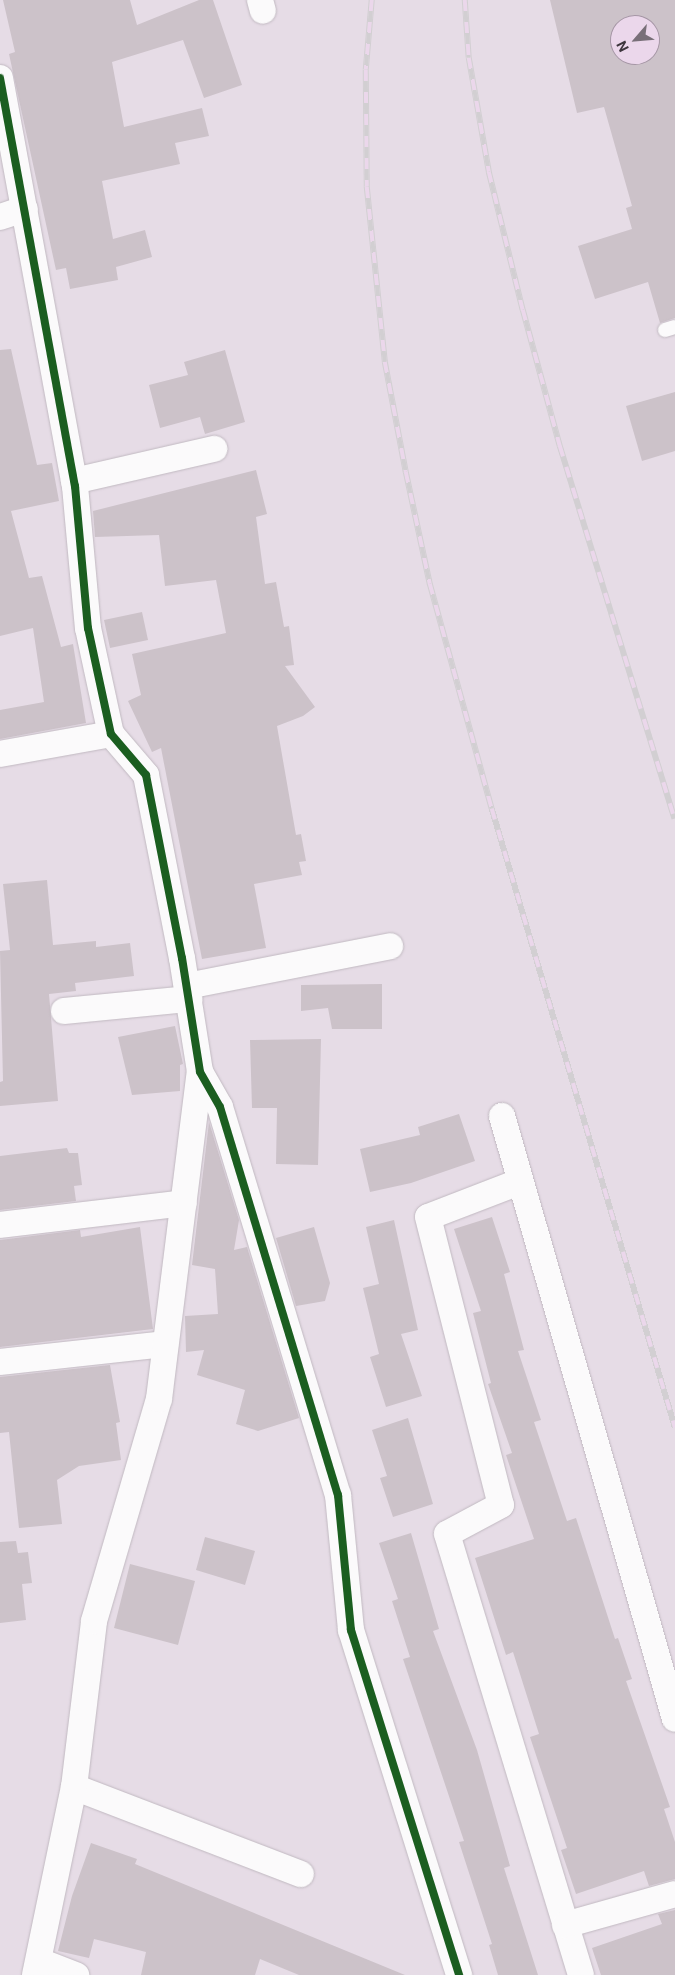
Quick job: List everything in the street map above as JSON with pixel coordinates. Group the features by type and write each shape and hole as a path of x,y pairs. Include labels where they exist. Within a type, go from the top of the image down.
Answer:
{"street":[{"path":"0,78 74,481 88,628 111,734 146,774 188,992 200,1072 159,1399 94,1621 74,1787 37,1968 76,1975"},
{"path":"0,217 25,209"},
{"path":"74,481 214,449"},
{"path":"0,754 111,734"},
{"path":"64,1012 188,992 390,946"},
{"path":"200,1072 220,1107 338,1495 351,1630 460,1975"},
{"path":"502,1116 675,1719"},
{"path":"520,1182 428,1217 501,1505 447,1534 581,1975"},
{"path":"0,1225 184,1203"},
{"path":"0,1362 166,1344"},
{"path":"74,1787 301,1874"},
{"path":"565,1925 675,1894"}],"building":[{"path":"3,0 130,0 137,25 199,0 213,0 242,85 204,98 183,40 112,62 124,127 202,108 209,136 175,143 180,164 102,181 113,239 145,230 152,257 116,267 118,280 70,289 66,268 56,270 9,54 15,52"},
{"path":"550,0 675,0 675,318 660,323 648,282 595,299 578,246 632,229 626,208 632,206 604,107 577,113"},
{"path":"11,349 37,465 52,463 59,501 11,511 29,578 42,576 61,647 73,644 86,723 0,739 0,710 44,702 33,628 0,636 0,350"},
{"path":"225,350 245,422 205,434 200,417 160,428 149,385 188,375 184,362"},
{"path":"675,392 675,451 642,461 626,406"},
{"path":"256,470 267,514 256,517 265,584 276,582 284,627 289,626 294,665 285,666 315,707 303,716 277,726 296,835 301,834 306,861 299,862 302,875 254,884 266,948 202,959 161,748 152,752 128,701 141,695 132,654 226,633 216,580 165,586 159,535 95,537 93,511"},
{"path":"142,612 148,640 110,648 104,620"},
{"path":"47,880 53,945 96,941 96,947 130,943 134,976 75,983 76,991 49,994 58,1101 0,1106 0,1082 3,1081 0,951 10,950 3,884"},
{"path":"382,984 382,1029 332,1029 328,1008 301,1011 301,985"},
{"path":"175,1026 183,1064 180,1065 180,1091 132,1095 118,1037"},
{"path":"321,1039 318,1165 276,1164 277,1108 252,1108 250,1040"},
{"path":"459,1114 475,1161 411,1183 370,1192 360,1149 420,1135 418,1127"},
{"path":"209,1122 239,1220 234,1250 247,1247 299,1418 258,1431 236,1424 245,1390 197,1375 204,1350 186,1352 185,1316 218,1314 215,1269 192,1265"},
{"path":"67,1148 69,1153 78,1153 82,1185 74,1186 76,1201 0,1210 0,1156"},
{"path":"492,1217 510,1272 504,1274 524,1350 518,1351 541,1420 534,1422 567,1521 576,1518 615,1639 618,1638 632,1679 626,1681 670,1807 664,1809 675,1842 675,1879 649,1886 644,1871 576,1894 561,1850 567,1848 530,1737 539,1734 513,1652 506,1655 475,1558 534,1539 506,1455 512,1453 488,1384 491,1383 473,1313 481,1311 454,1229"},
{"path":"394,1220 418,1330 401,1334 422,1396 386,1407 370,1357 379,1354 363,1288 379,1284 366,1227"},
{"path":"140,1227 153,1329 0,1347 0,1240 80,1230 81,1237"},
{"path":"314,1227 330,1283 325,1301 296,1306 276,1238"},
{"path":"110,1365 120,1422 116,1423 121,1460 79,1466 57,1480 62,1524 19,1528 9,1432 0,1433 0,1377"},
{"path":"408,1418 433,1504 393,1517 380,1478 387,1476 372,1430"},
{"path":"411,1533 439,1629 433,1631 477,1750 510,1866 504,1868 538,1975 498,1975 489,1945 492,1944 459,1842 464,1841 403,1659 410,1657 392,1601 398,1599 379,1543"},
{"path":"205,1537 255,1551 245,1585 196,1570"},
{"path":"16,1541 18,1553 28,1552 32,1583 22,1584 26,1620 0,1623 0,1542"},
{"path":"130,1564 195,1581 178,1645 114,1628"},
{"path":"91,1843 137,1859 135,1864 405,1975 299,1975 260,1959 255,1975 141,1975 146,1952 94,1939 89,1958 58,1951 72,1896"},
{"path":"675,1910 675,1975 601,1975 592,1948 662,1924 658,1914"}],"railway":[{"path":"372,0 366,70 367,187 385,362 406,472 430,584 492,809 675,1427"},
{"path":"465,0 469,58 489,172 523,310 560,446 675,819"}],"cycle path":[{"path":"0,78 75,486 88,628 111,734 146,775 182,958 200,1072 220,1107 338,1495 351,1630 459,1975"}]}
